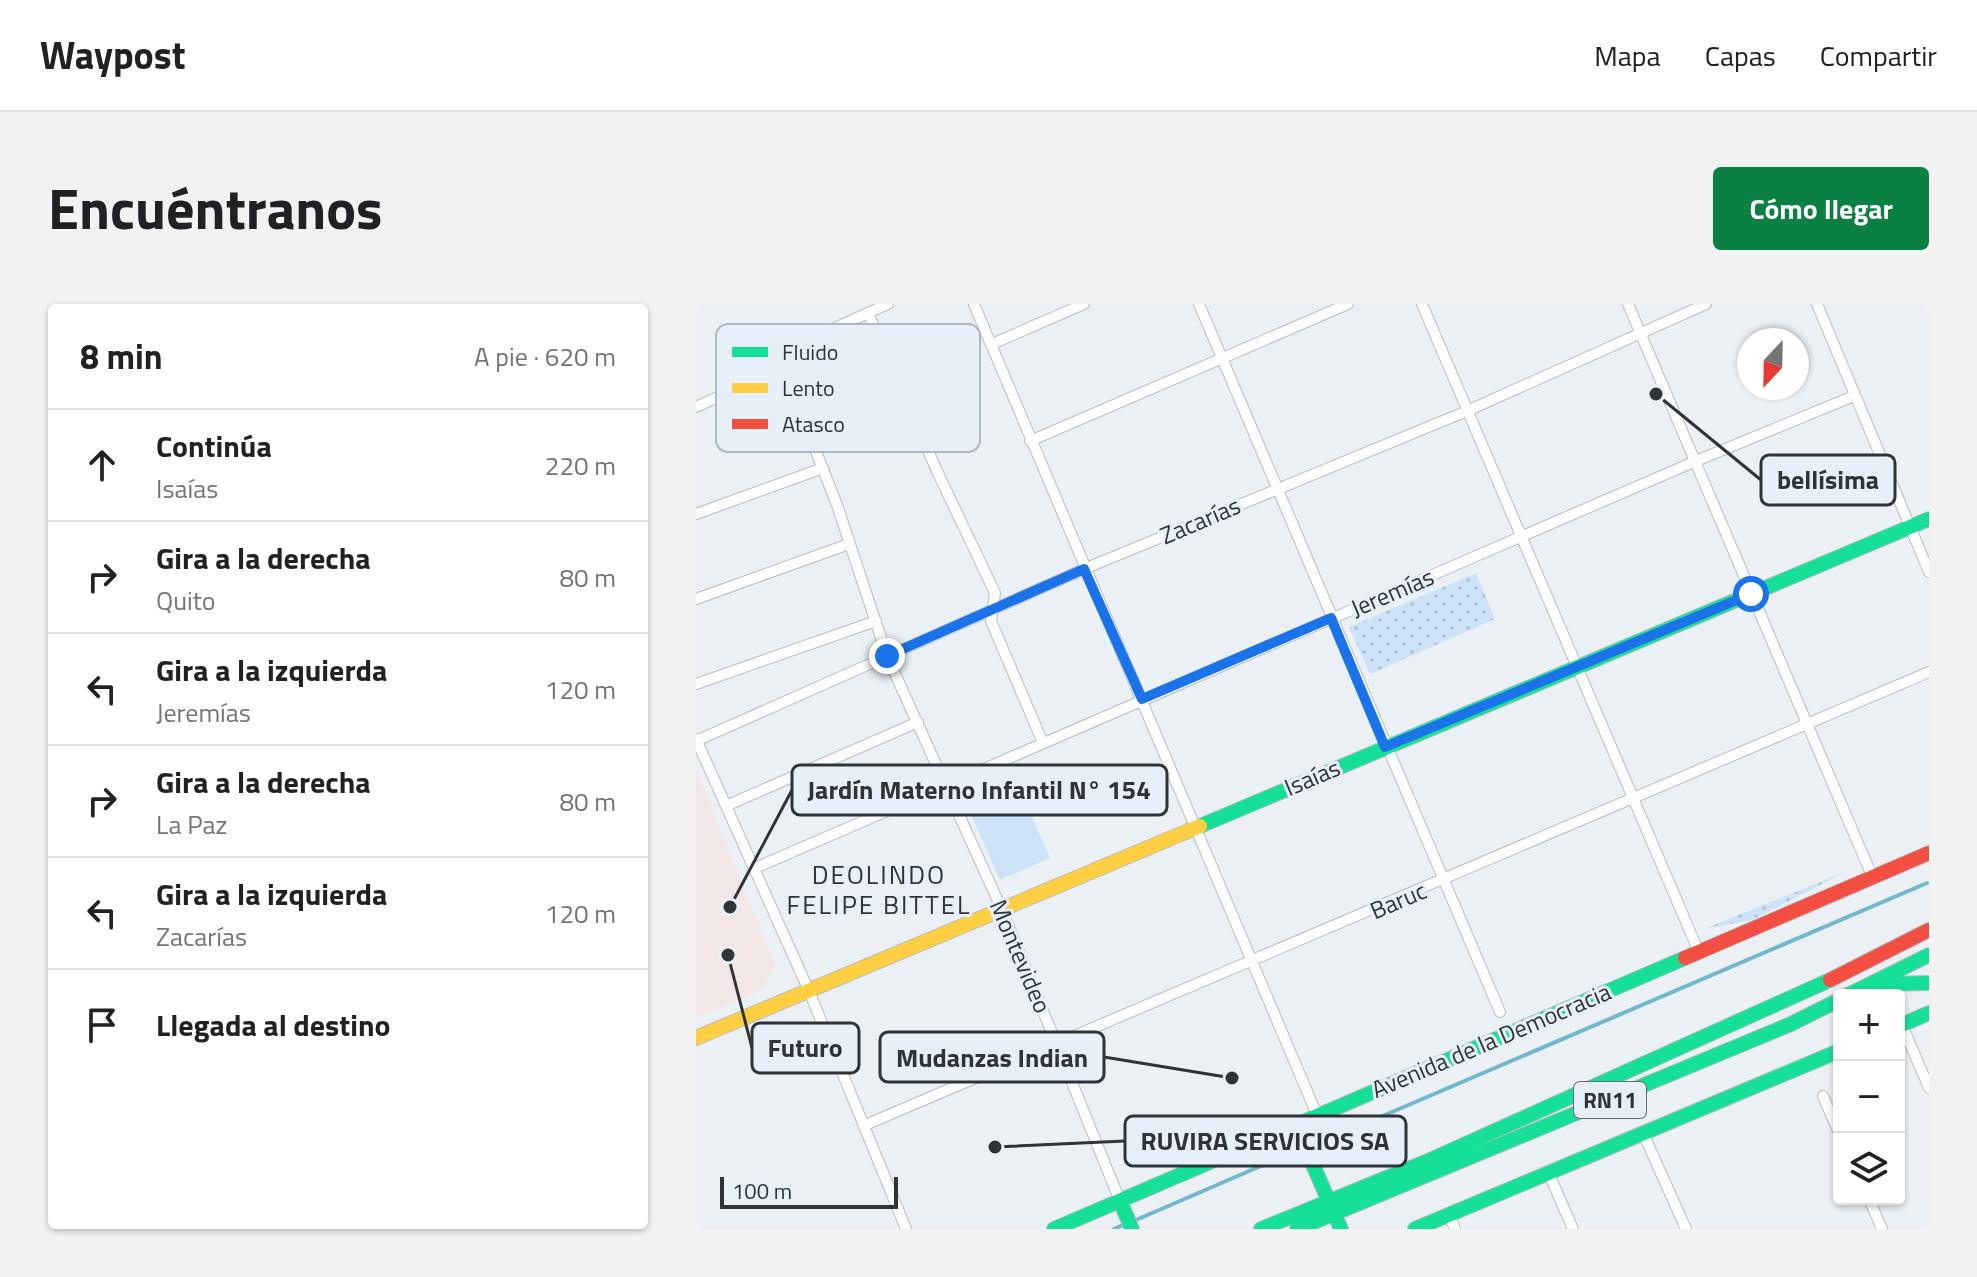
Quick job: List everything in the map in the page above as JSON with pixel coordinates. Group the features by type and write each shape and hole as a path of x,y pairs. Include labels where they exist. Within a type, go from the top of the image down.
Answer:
{"main road":[{"name":"Isaías","path":"696,1038 1003,912 1196,827 1929,519"},
{"name":"Avenida de la Democracia","path":"1054,1229 1929,853"},
{"path":"1261,1229 1331,1206 1797,997 1928,930"},
{"path":"1861,989 1929,955"},
{"path":"1871,984 1929,983"},
{"name":"RN11","path":"1297,1229 1331,1206 1733,1048 1833,1003"},
{"path":"1905,1024 1929,1013"},
{"path":"1415,1229 1452,1222 1549,1174 1833,1054"},
{"path":"1296,1126 1341,1229"},
{"path":"1120,1201 1132,1229"}],"street":[{"path":"873,324 868,313 888,304"},
{"path":"974,304 1084,569 1255,961 1317,1115"},
{"path":"992,344 1084,304"},
{"path":"1199,304 1500,1012"},
{"path":"1030,441 1348,304"},
{"path":"1422,304 1698,950"},
{"path":"1628,304 1872,876"},
{"name":"Zacarías","path":"697,740 993,612 1084,569 1467,411 1639,331 1706,304"},
{"path":"1817,304 1929,572"},
{"name":"Montevideo","path":"843,324 868,313"},
{"name":"Jeremías","path":"755,868 1696,461 1854,396"},
{"path":"696,407 716,398"},
{"name":"Montevideo","path":"817,452 887,656 1003,912 1120,1201"},
{"path":"929,452 995,593 991,621 1043,743"},
{"path":"696,514 823,468"},
{"path":"696,599 849,544"},
{"path":"696,684 876,621"},
{"name":"Baruc","path":"865,1125 1929,672"},
{"path":"728,805 918,722"},
{"path":"697,740 809,991 906,1229"},
{"path":"1905,1037 1929,1088"},
{"path":"1823,1096 1833,1119"},
{"path":"1643,1133 1686,1229"},
{"path":"1549,1174 1573,1229"},
{"path":"1872,1205 1882,1229"}],"shaded area":[{"path":"1476,573 1495,619 1370,674 1349,627"},
{"path":"696,769 775,964 764,989 696,1018"},
{"path":"1011,770 1050,858 1000,880 961,792"},
{"path":"1847,871 1752,920 1704,929"}],"waterway":[{"path":"1322,1142 1927,883"},
{"path":"1136,1220 1284,1156"},
{"path":"1114,1229 1123,1225"}],"traffic: fast":[{"path":"1200,826 1929,519"},
{"path":"1860,989 1929,955"},
{"path":"1054,1229 1685,958"},
{"path":"1261,1229 1428,1161 1830,980"},
{"path":"1877,984 1929,983"},
{"path":"1297,1229 1791,1024 1833,1003"},
{"path":"1905,1023 1929,1013"},
{"path":"1415,1229 1833,1054"},
{"path":"1296,1126 1341,1229"},
{"path":"1120,1201 1132,1229"}],"traffic: slow":[{"path":"696,1038 1200,826"}],"traffic: jam":[{"path":"1685,958 1929,853"},
{"path":"1830,980 1929,930"}],"place":[{"name":"bellísima","path":"1656,394"},
{"name":"Jardín Materno Infantil N° 154","path":"730,907"},
{"name":"Futuro","path":"728,955"},
{"name":"Mudanzas Indian","path":"1232,1078"},
{"name":"RUVIRA SERVICIOS SA","path":"995,1147"}],"district":[{"name":"DEOLINDO FELIPE BITTEL","path":"879,889"}],"route":[{"path":"887,656 993,612 1084,569 1142,699 1331,618 1385,747 1751,594"}]}
